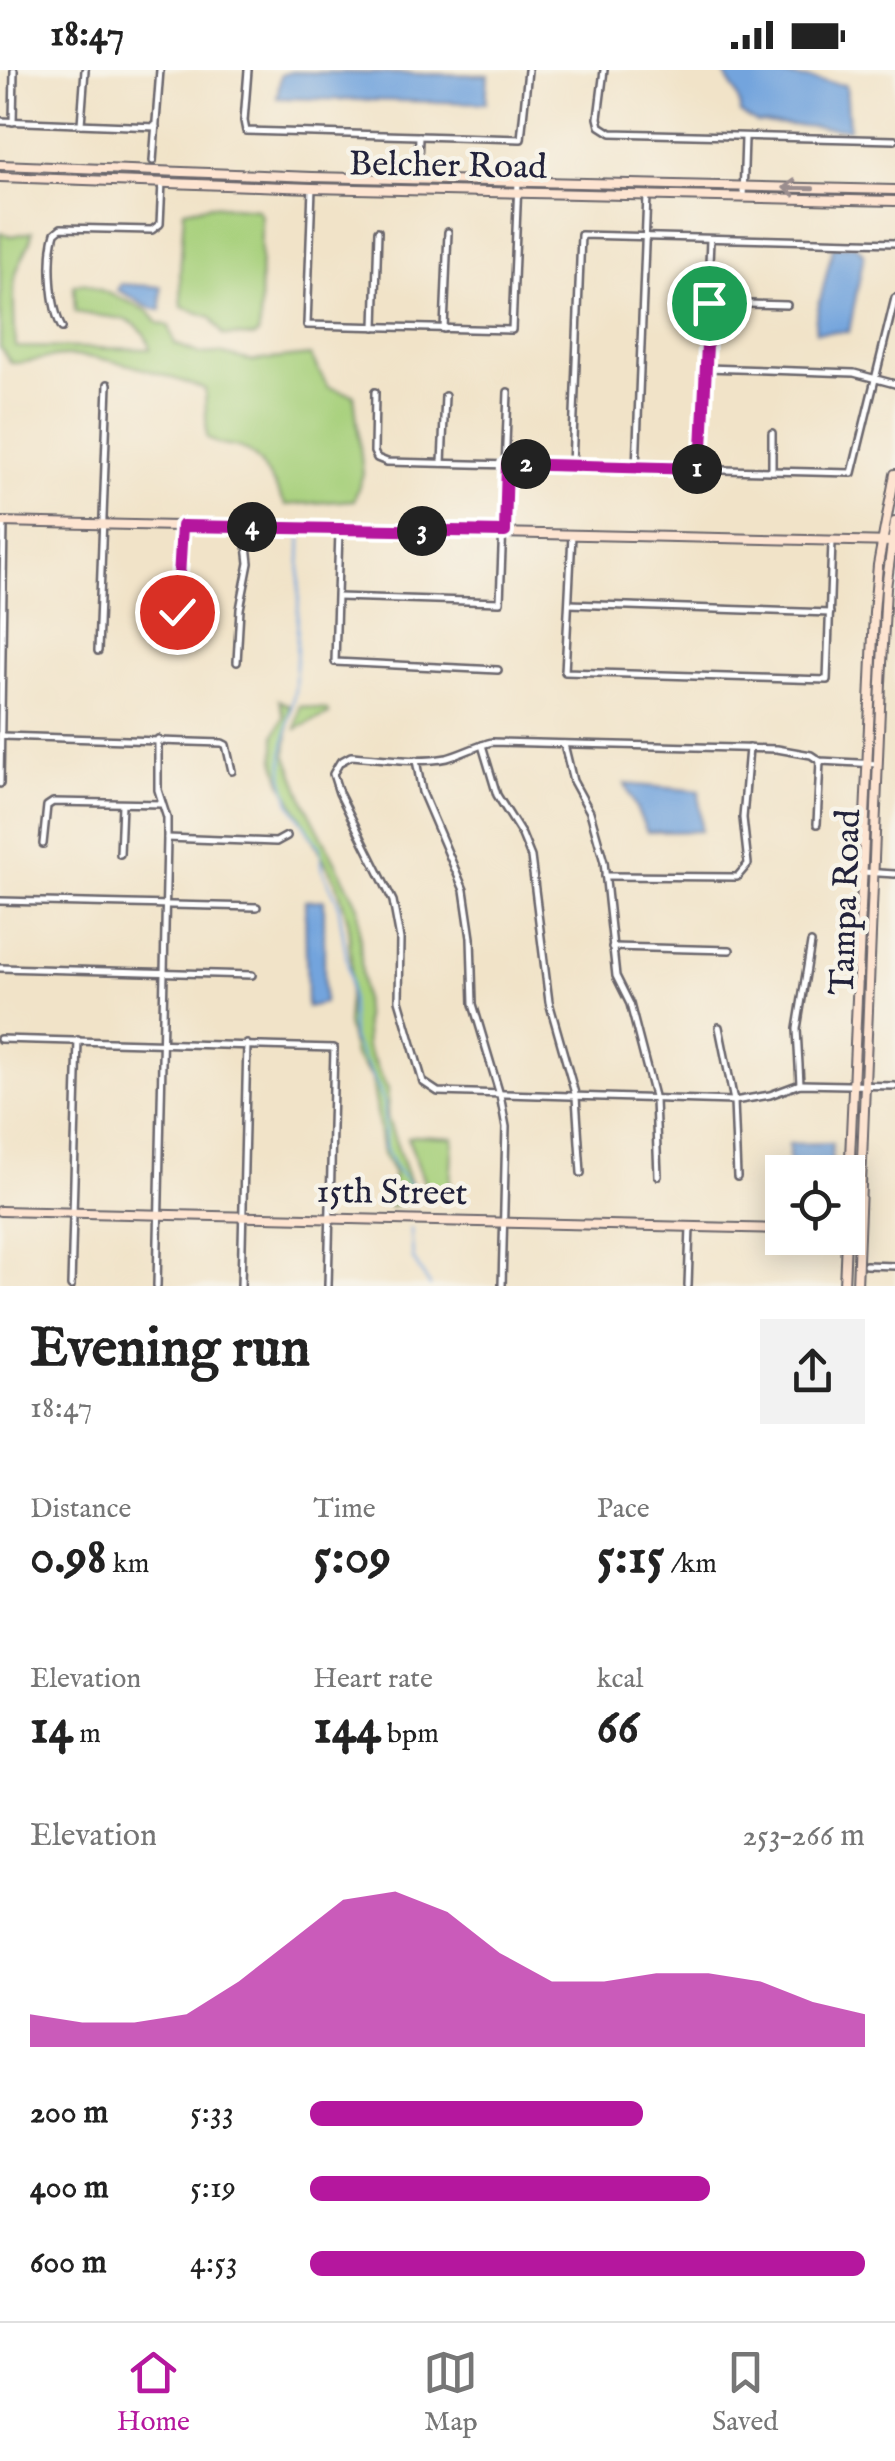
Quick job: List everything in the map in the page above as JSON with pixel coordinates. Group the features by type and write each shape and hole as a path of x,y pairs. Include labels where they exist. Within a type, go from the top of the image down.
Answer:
{"main road":[{"name":"Belcher Road","path":"0,166 895,190"},
{"name":"Belcher Road","path":"0,176 312,188 895,201"},
{"name":"Tampa Road","path":"850,1155 876,683 895,474"},
{"path":"2,522 890,542"},
{"name":"Tampa Road","path":"890,542 895,522"},
{"name":"Tampa Road","path":"862,1155 868,872"},
{"name":"15th Street","path":"0,1211 765,1228"},
{"path":"844,1286 846,1255"},
{"name":"Tampa Road","path":"857,1286 858,1255"}],"street":[{"path":"13,122 14,70"},
{"path":"81,124 85,70"},
{"path":"153,162 160,70"},
{"path":"248,70 246,130 521,139 528,70"},
{"path":"604,70 598,118 607,131 895,140"},
{"path":"0,121 156,126"},
{"path":"412,179 418,167 420,136"},
{"path":"743,198 745,138"},
{"path":"62,328 54,313 55,232 61,228 152,230 160,224 162,182"},
{"path":"312,188 308,325 512,330 518,182"},
{"path":"636,468 647,185"},
{"path":"375,327 378,230"},
{"path":"444,329 448,232"},
{"path":"572,466 581,234 895,243"},
{"path":"701,469 710,239"},
{"path":"376,392 374,452 387,462 852,473 895,298"},
{"path":"709,303 787,305"},
{"path":"706,368 840,372 895,384"},
{"path":"98,651 108,384"},
{"path":"338,597 500,602 508,392"},
{"path":"442,463 445,396"},
{"path":"772,432 772,471"},
{"path":"0,784 2,522"},
{"path":"173,622 177,612 182,526"},
{"path":"237,662 240,608 249,563 245,526"},
{"path":"340,530 335,662 498,670"},
{"path":"572,535 566,672 827,680 832,542"},
{"path":"569,604 830,613"},
{"path":"2,736 222,743 226,744 232,771"},
{"path":"156,1286 167,906 167,818 158,790 158,739"},
{"path":"873,763 820,761 777,748 482,744 450,757 416,760 351,756 340,762 334,774 392,900 400,938 399,1000 422,1082 432,1090 734,1101 770,1095 800,1084 895,1086"},
{"path":"482,744 497,795 531,856 549,1002 576,1097 581,1173"},
{"path":"564,744 573,781 598,837 616,976 630,1004 655,1100 658,1176"},
{"path":"605,876 737,877 748,864 743,818 749,748"},
{"path":"416,760 422,792 464,890 474,1004 500,1095 506,1142 502,1286"},
{"path":"817,824 820,761"},
{"path":"43,844 47,806 53,802 162,804"},
{"path":"120,854 122,804"},
{"path":"167,838 276,842 287,836"},
{"path":"868,872 895,874"},
{"path":"0,901 257,907"},
{"path":"800,1084 796,1029 811,943"},
{"path":"612,948 730,950"},
{"path":"0,968 252,975"},
{"path":"720,1028 734,1101 737,1177"},
{"path":"0,1038 334,1048 328,1286"},
{"path":"71,1286 78,1040"},
{"path":"242,1286 247,1044"},
{"path":"688,1286 690,1226"},
{"path":"866,1265 895,1266"}],"green space":[{"path":"210,205 257,209 261,215 260,325 253,337 223,335 211,317 182,307 184,210"},
{"path":"32,232 15,279 16,347 150,349 145,336 130,322 75,312 74,285 84,283 148,311 158,323 169,326 175,344 200,354 219,353 252,361 310,355 328,387 354,395 363,474 354,500 286,505 254,456 207,438 205,389 101,359 66,356 11,363 0,347 0,233 12,236"},
{"path":"279,700 290,706 286,754 305,803 358,906 366,1047 388,1089 387,1117 416,1201 389,1207 394,1173 383,1154 372,1078 354,1055 347,1024 351,965 348,920 337,884 282,783 275,759 275,735 284,717"},
{"path":"300,706 327,710 329,714 296,729"},
{"path":"408,1138 453,1138 449,1200 427,1190"}],"water":[{"path":"724,70 771,70 846,85 849,129 757,123 740,113 738,98"},
{"path":"281,75 488,75 486,103 277,98"},
{"path":"855,245 864,254 849,332 816,332 833,247"},
{"path":"121,284 161,287 161,310 117,290"},
{"path":"625,784 699,791 701,831 647,832"},
{"path":"324,900 324,1003 307,1007 305,901"},
{"path":"832,1143 832,1155 789,1155 789,1144"}],"waterway":[{"path":"301,537 295,689 283,752 283,777 290,803 320,849 323,871 338,902 350,980 352,1039 378,1087 384,1104 385,1147 395,1168 409,1184 411,1204"},
{"path":"411,1229 413,1259 430,1286"}],"route":[{"path":"177,612 182,526 505,532 507,464 701,469 709,303"}]}
